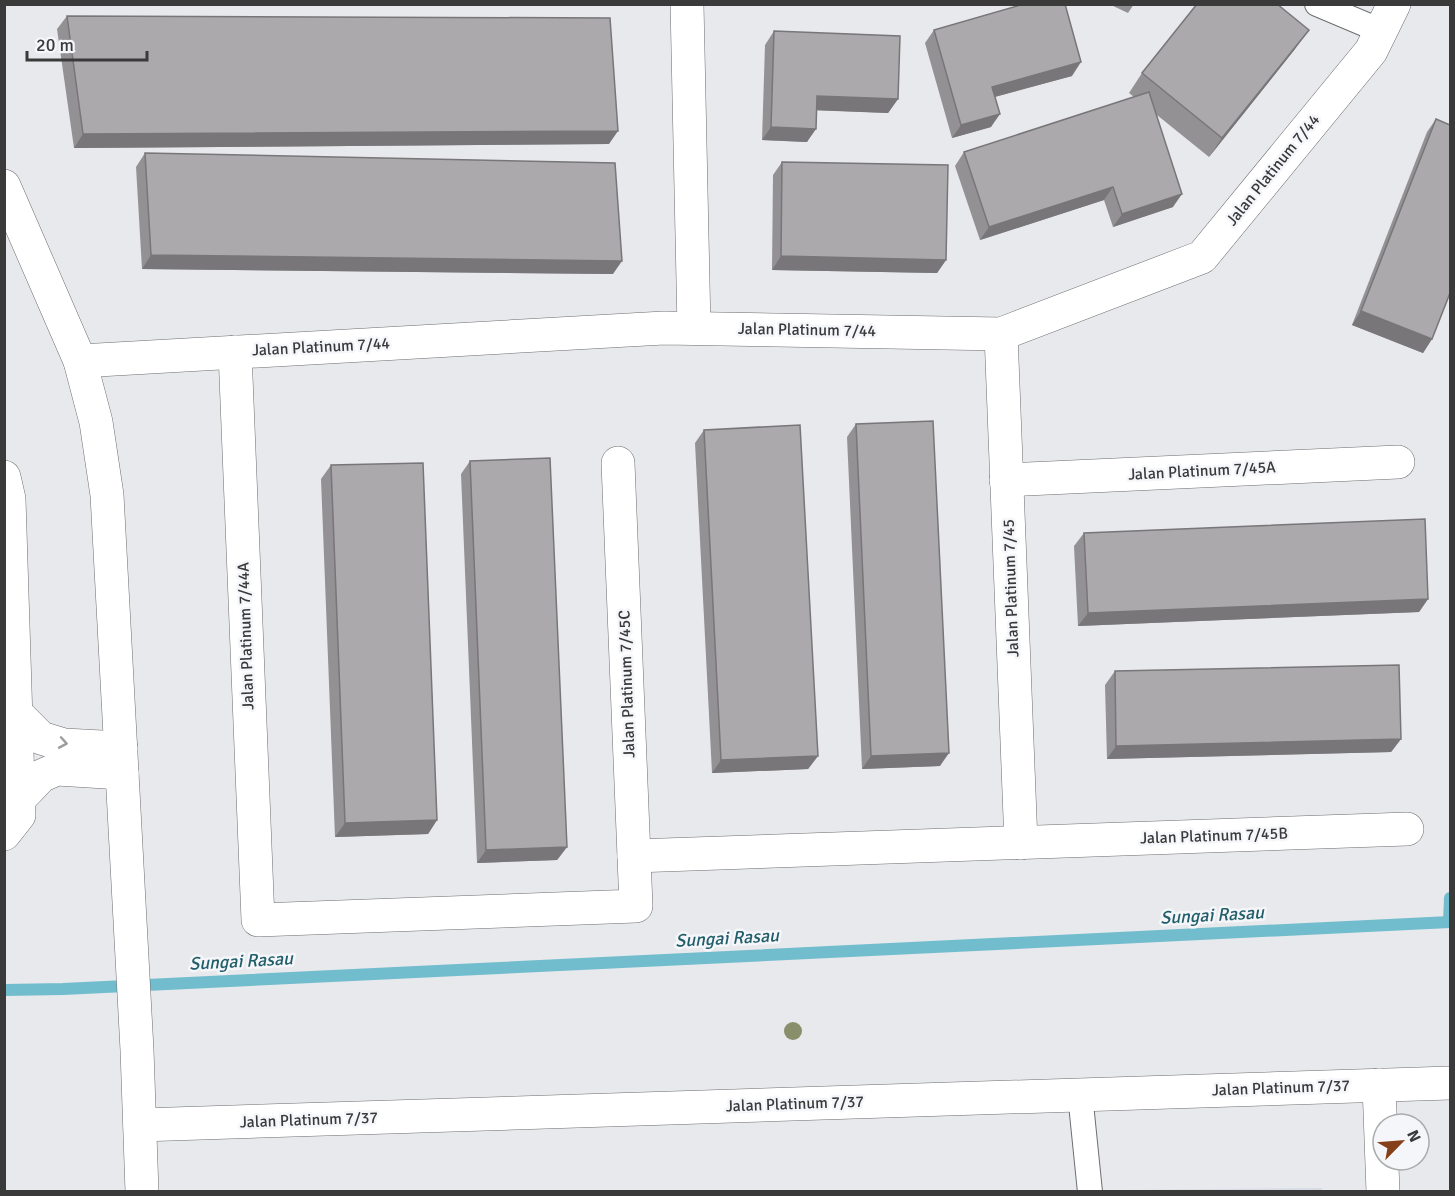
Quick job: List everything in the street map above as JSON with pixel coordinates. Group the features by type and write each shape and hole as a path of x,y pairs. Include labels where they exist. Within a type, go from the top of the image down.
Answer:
{"street":[{"path":"687,4 694,328"},
{"name":"Jalan Platinum 7/44","path":"80,360 664,328 1000,334 1202,257 1371,51 1387,18"},
{"path":"4,186 80,360 96,422 107,495 137,1050 142,1191"},
{"name":"Jalan Platinum 7/45","path":"1000,334 1021,843"},
{"name":"Jalan Platinum 7/44A","path":"235,352 258,920 636,906"},
{"name":"Jalan Platinum 7/45A","path":"1006,480 1398,462"},
{"name":"Jalan Platinum 7/45C","path":"618,463 636,906"},
{"path":"4,834 19,815 6,492"},
{"path":"16,713 40,738 121,760"},
{"path":"19,799 41,776 57,770 121,760"},
{"name":"Jalan Platinum 7/45B","path":"634,856 1407,829"},
{"name":"Jalan Platinum 7/37","path":"140,1125 1450,1083"},
{"path":"1379,1085 1383,1191"}],"lane":[{"path":"1317,4 1387,18"},
{"path":"1080,1094 1090,1191"}],"shaded area":[{"path":"1322,1188 1322,1192 956,1192"}],"building":[{"path":"1024,4 1065,4 1081,62 992,87 1000,114 961,125 934,30"},
{"path":"1197,4 1277,4 1309,30 1222,138 1142,73"},
{"path":"67,16 610,18 618,131 83,134"},
{"path":"774,31 900,36 898,99 817,96 816,129 771,127"},
{"path":"1149,92 1182,194 1122,214 1113,187 989,227 964,152"},
{"path":"1436,119 1450,125 1450,293 1432,339 1361,311"},
{"path":"145,153 615,163 622,261 151,255"},
{"path":"782,162 948,165 946,260 781,256"},
{"path":"933,421 949,753 871,756 856,424"},
{"path":"800,425 818,756 721,760 704,430"},
{"path":"550,458 567,847 486,850 470,461"},
{"path":"423,463 437,820 345,823 331,465"},
{"path":"1425,519 1428,599 1088,613 1084,533"},
{"path":"1399,665 1401,739 1116,746 1115,671"}],"waterway":[{"path":"1449,922 1450,898"},
{"name":"Sungai Rasau","path":"4,990 1450,922"}]}
